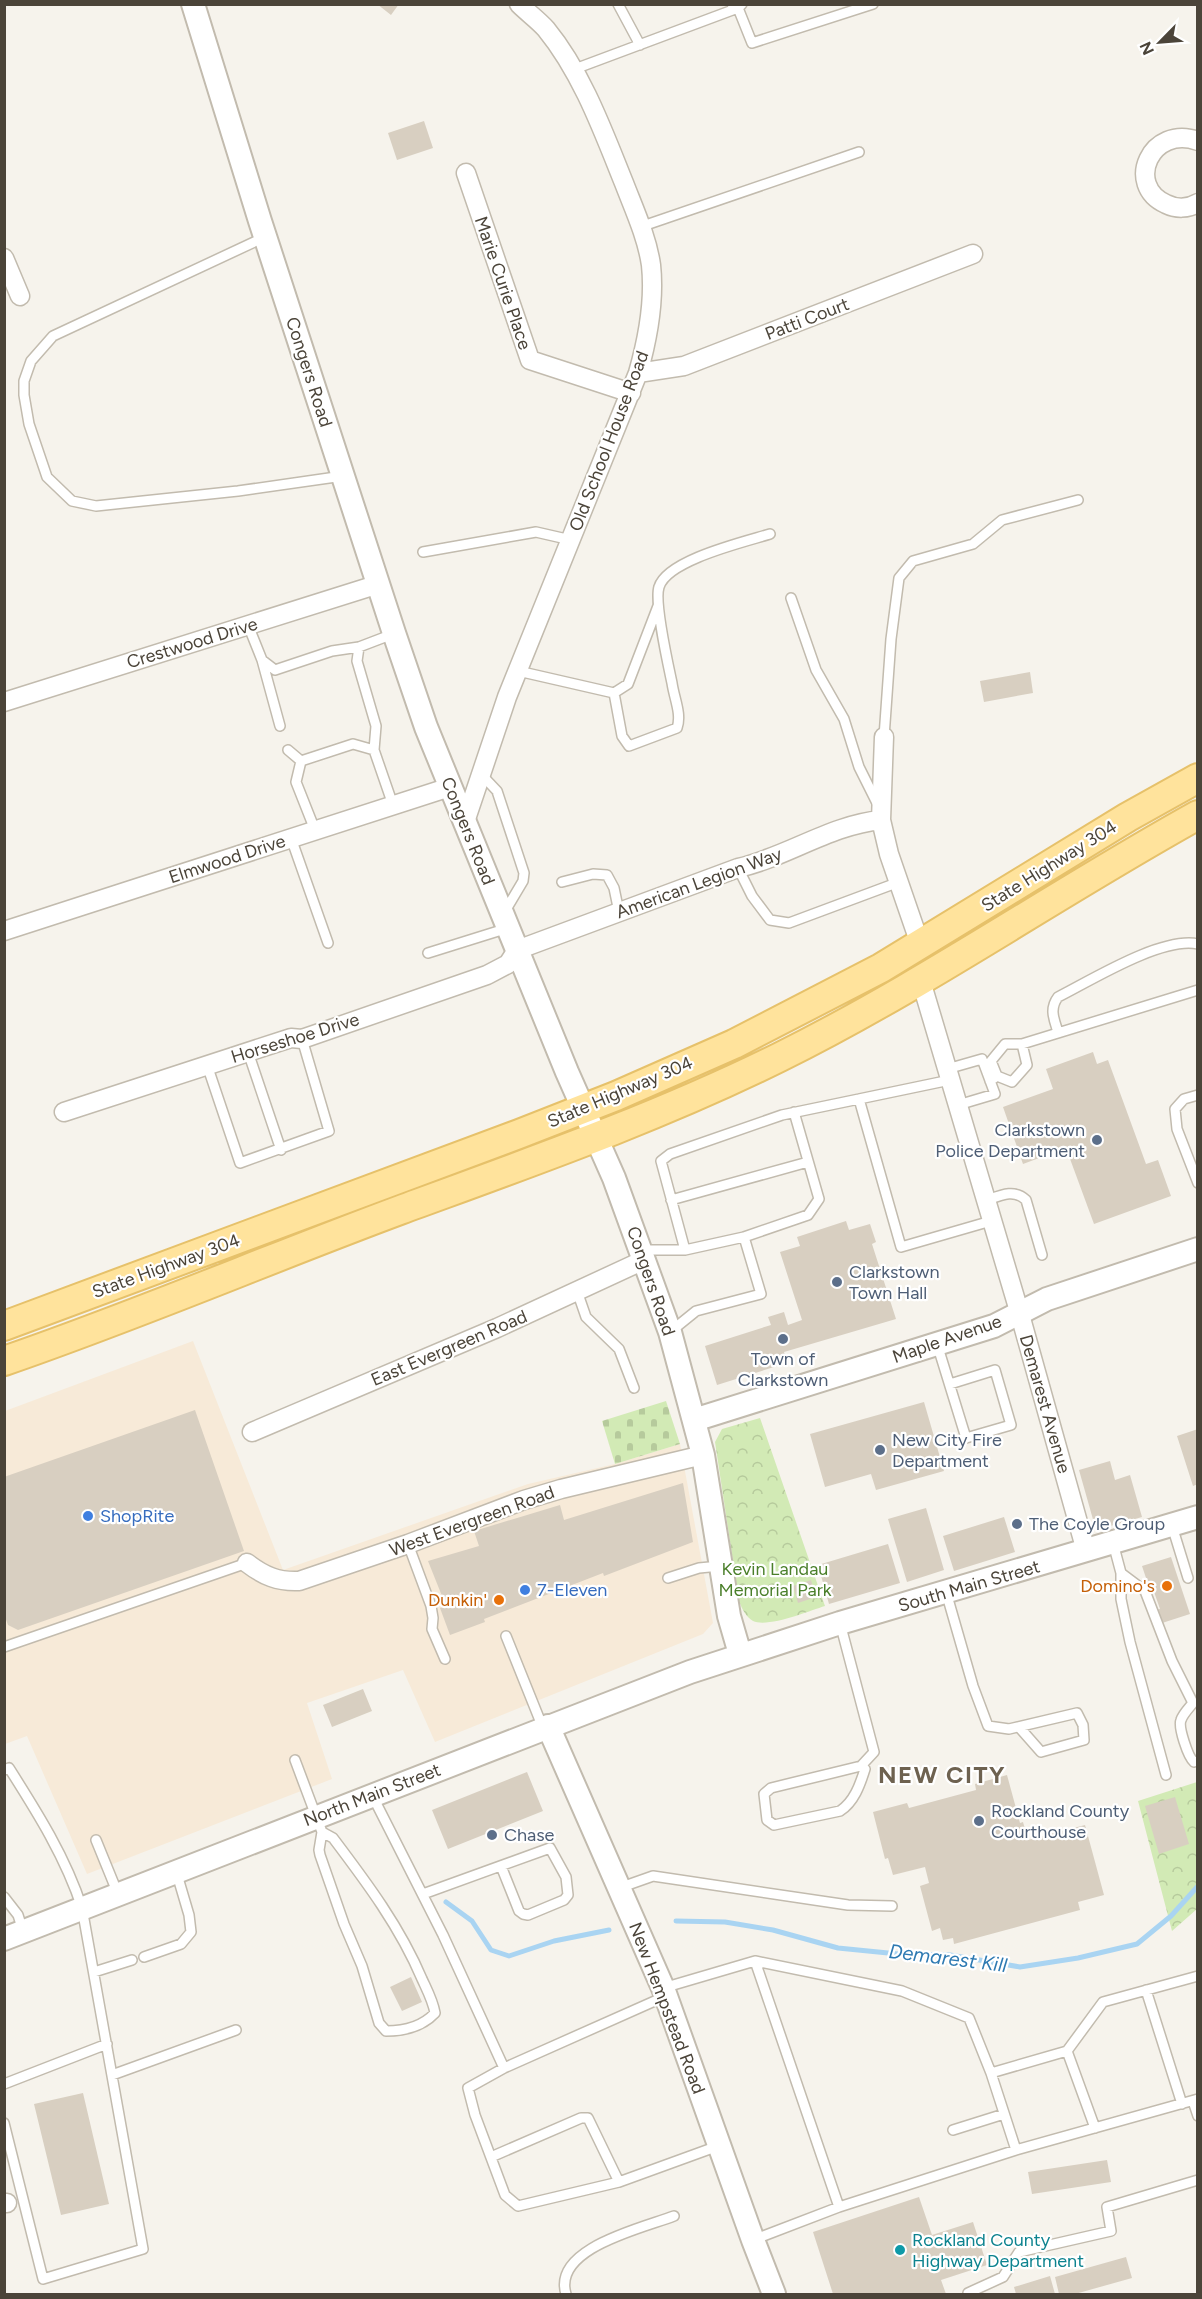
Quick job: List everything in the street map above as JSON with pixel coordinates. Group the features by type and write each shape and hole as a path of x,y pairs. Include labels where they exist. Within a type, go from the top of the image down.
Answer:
{"main road":[{"name":"State Highway 304","path":"4,1326 583,1109 658,1078 842,989 1197,778"},
{"name":"State Highway 304","path":"4,1361 596,1138 692,1098 777,1058 921,981 1140,847 1197,815"}],"street":[{"name":"Congers Road","path":"193,4 265,237 422,716 596,1138 670,1332 703,1455 729,1616 740,1654"},
{"name":"Old School House Road","path":"465,822 480,773 518,671 631,393 649,336 652,295 650,264 640,227 604,134 573,70 545,29 519,4"},
{"path":"1196,208 1172,207 1160,202 1146,182 1145,171 1151,153 1164,141 1176,137 1197,141"},
{"name":"Marie Curie Place","path":"466,173 530,360 631,393"},
{"name":"Patti Court","path":"638,373 684,366 973,254"},
{"path":"4,258 20,296"},
{"name":"Crestwood Drive","path":"4,702 379,585"},
{"path":"884,737 881,814 899,882 920,944"},
{"name":"Elmwood Drive","path":"4,931 450,787"},
{"name":"American Legion Way","path":"517,950 738,868 758,864 881,814"},
{"name":"Horseshoe Drive","path":"64,1112 291,1038 302,1039 486,975 508,964 517,950"},
{"name":"Demarest Avenue","path":"921,981 1019,1311 1086,1551"},
{"name":"Maple Avenue","path":"694,1420 994,1326 1019,1311 1047,1299 1197,1249"},
{"name":"East Evergreen Road","path":"252,1432 497,1328 577,1291 642,1255"},
{"name":"West Evergreen Road","path":"247,1563 272,1579 286,1582 299,1581 408,1544 524,1500 703,1455"},
{"name":"South Main Street","path":"740,1654 1197,1517"},
{"name":"North Main Street","path":"14,1935 177,1871 320,1824 372,1795 651,1686 740,1654"},
{"name":"New Hempstead Road","path":"545,1727 664,1992 774,2295"}],"lane":[{"path":"618,4 640,45"},
{"path":"573,70 738,6 752,43 873,4"},
{"path":"640,227 859,152"},
{"path":"265,237 53,336 31,361 24,381 29,424 47,477 72,501 96,506 237,491 343,476"},
{"path":"884,737 891,639 899,578 913,561 973,544 1002,520 1078,500"},
{"path":"423,552 536,532 571,540"},
{"path":"614,693 622,736 629,746 677,728 681,718 675,703 659,603 659,587 668,574 689,560 770,534"},
{"path":"791,598 816,670 844,719 859,767 881,814"},
{"path":"518,671 614,693 628,684 659,603"},
{"path":"248,625 262,660 280,726"},
{"path":"262,660 275,670 332,651 359,647 394,633"},
{"path":"359,647 357,661 376,726 374,750 393,805"},
{"path":"301,761 352,744 374,750"},
{"path":"288,750 301,761"},
{"path":"301,761 296,782 315,830"},
{"path":"428,953 506,921 523,881 524,873 497,791 480,773"},
{"path":"291,838 328,943"},
{"path":"738,868 752,896 770,920 789,923 899,882"},
{"path":"562,882 593,874 607,875 614,888 620,912"},
{"path":"1058,1032 1052,1012 1053,1003 1058,997 1151,951 1190,942 1197,944"},
{"path":"958,1105 995,1094 992,1061 1005,1044 1022,1044 1197,990"},
{"path":"207,1065 240,1163 329,1131 302,1039"},
{"path":"685,1250 661,1161 670,1154 794,1112 859,1099 949,1074 982,1059 994,1078 1012,1082 1027,1065 1022,1044"},
{"path":"248,1052 281,1150"},
{"path":"1197,1095 1184,1099 1175,1109 1178,1130 1197,1183"},
{"path":"859,1099 900,1247 991,1221"},
{"path":"642,1255 685,1250 744,1237 808,1215 819,1199 794,1112"},
{"path":"671,1200 808,1162"},
{"path":"985,1201 1011,1193 1021,1195 1026,1200 1042,1255"},
{"path":"670,1332 696,1311 761,1294 744,1237"},
{"path":"577,1291 586,1317 619,1349 634,1388"},
{"path":"937,1344 966,1438 1011,1425 995,1370 950,1384"},
{"path":"1172,1526 1188,1578"},
{"path":"1113,1543 1121,1574 1120,1599 1127,1631 1166,1775"},
{"path":"408,1544 431,1606 432,1629 445,1659"},
{"path":"4,1647 247,1563"},
{"path":"668,1578 699,1568 720,1566"},
{"path":"1121,1574 1145,1591 1172,1661 1195,1703 1181,1719 1180,1724 1190,1758 1194,1762 1197,1761"},
{"path":"946,1592 973,1686 988,1726 1010,1729 1077,1713 1083,1725 1084,1740 1041,1752 1019,1727"},
{"path":"840,1623 874,1752 861,1766 771,1788 764,1794 767,1820 774,1825 840,1811 848,1806 860,1786 866,1769 861,1766"},
{"path":"506,1636 545,1727"},
{"path":"295,1760 320,1824 333,1838 390,1916 416,1965 435,2013 429,2020 407,2030 395,2031 386,2031 379,2023 362,1966 344,1924 320,1856 320,1824"},
{"path":"4,1770 9,1768 39,1814 75,1888 82,1908 143,2249 43,2279 4,2123"},
{"path":"372,1795 423,1894 504,2068"},
{"path":"96,1840 118,1894"},
{"path":"423,1894 550,1848 566,1877 568,1895 564,1900 528,1915 519,1911 501,1866"},
{"path":"144,1957 181,1944 191,1932 189,1915 177,1871"},
{"path":"619,1888 653,1876 848,1905 892,1906"},
{"path":"4,1897 18,1915 14,1935"},
{"path":"94,1972 132,1960"},
{"path":"754,1962 838,2207"},
{"path":"719,2146 619,2182 518,2206 505,2195 475,2115 468,2088 504,2068 664,1992 754,1962 902,1991 969,2018 991,2073 1016,2150"},
{"path":"991,2073 1067,2051 1103,2002 1196,1977 1197,1988"},
{"path":"1146,1990 1182,2104"},
{"path":"112,2075 236,2030"},
{"path":"4,2084 107,2044"},
{"path":"1067,2051 1095,2128"},
{"path":"753,2240 838,2207 1016,2150 1195,2100 1197,2116"},
{"path":"953,2130 1004,2114"},
{"path":"491,2157 581,2118 588,2118 619,2182"},
{"path":"969,2295 968,2293 1004,2277 1019,2252 1111,2231 1107,2207 1197,2180"},
{"path":"566,2295 564,2288 566,2272 574,2261 597,2244 674,2216"}],"shaded area":[{"path":"193,1341 283,1570 528,1484 615,1464 680,1444 713,1623 703,1634 435,1742 403,1670 307,1703 332,1779 87,1874 27,1736 5,1744 5,1411"}],"green space":[{"path":"666,1401 680,1444 615,1464 602,1421"},
{"name":"Kevin Landau Memorial Park","path":"760,1418 825,1606 789,1618 760,1623 748,1617 739,1601 715,1442 722,1429"},
{"path":"1197,1782 1197,1909 1172,1931 1138,1801"}],"building":[{"path":"377,4 399,4 391,15"},
{"path":"424,121 433,148 397,160 388,133"},
{"path":"1030,672 1033,693 984,702 980,681"},
{"path":"1093,1052 1097,1064 1108,1060 1146,1164 1158,1160 1171,1196 1094,1224 1066,1148 1023,1164 1003,1107 1053,1089 1046,1069"},
{"name":"Clarkstown Town Hall","path":"846,1221 849,1230 870,1224 876,1242 872,1244 896,1319 784,1352 786,1360 773,1364 774,1367 717,1385 705,1346 771,1325 768,1317 784,1312 788,1325 802,1320 780,1252 800,1246 797,1237"},
{"path":"924,1402 944,1471 876,1490 871,1474 825,1487 810,1434"},
{"path":"195,1410 244,1551 18,1630 8,1625 4,1614 4,1477"},
{"path":"1198,1429 1198,1484 1193,1486 1177,1436"},
{"path":"1110,1461 1115,1480 1130,1475 1142,1517 1096,1530 1079,1470"},
{"path":"683,1483 693,1542 604,1576 603,1573 484,1619 485,1622 450,1635 440,1608 446,1606 428,1561 479,1546 474,1531 560,1505 564,1520"},
{"path":"926,1508 944,1570 907,1582 888,1519"},
{"path":"1004,1517 1015,1552 954,1571 943,1536"},
{"path":"888,1544 900,1583 829,1604 818,1565"},
{"path":"1171,1557 1190,1614 1159,1624 1155,1610 1160,1609 1142,1566"},
{"path":"811,1580 816,1597 798,1603 793,1586"},
{"path":"363,1689 372,1711 332,1727 323,1705"},
{"path":"527,1772 543,1811 448,1849 432,1810"},
{"path":"1007,1775 1020,1823 1023,1822 1028,1840 1085,1825 1104,1895 1078,1902 1080,1910 954,1944 953,1938 943,1940 940,1928 932,1931 920,1886 929,1883 925,1867 893,1875 888,1858 885,1859 873,1812 907,1803 909,1808 976,1790 975,1784"},
{"path":"1175,1797 1189,1844 1159,1854 1145,1806"},
{"path":"411,1977 422,2002 402,2011 390,1987"},
{"path":"83,2093 109,2204 61,2215 34,2104"},
{"path":"1107,2160 1111,2182 1032,2194 1028,2172"},
{"name":"Rockland County Highway Department","path":"919,2197 932,2235 973,2222 987,2265 941,2280 946,2294 833,2294 813,2232"},
{"path":"1126,2257 1132,2278 1075,2294 1059,2294 1055,2277"},
{"path":"1050,2276 1055,2294 1016,2294 1014,2287"}],"waterway":[{"name":"Demarest Kill","path":"676,1921 725,1922 773,1930 838,1948 898,1954 950,1955 1020,1967 1078,1958 1137,1944 1171,1916 1198,1886"},
{"name":"Demarest Kill","path":"446,1902 472,1921 491,1950 509,1956 554,1941 609,1930"}],"place":[{"name":"Clarkstown Police Department","path":"1097,1140"},
{"name":"Clarkstown Town Hall","path":"837,1282"},
{"name":"Town of Clarkstown","path":"783,1339"},
{"name":"New City Fire Department","path":"880,1450"},
{"name":"ShopRite","path":"88,1516"},
{"name":"The Coyle Group","path":"1017,1524"},
{"name":"Domino's","path":"1167,1586"},
{"name":"7-Eleven","path":"525,1590"},
{"name":"Dunkin'","path":"499,1600"},
{"name":"Rockland County Courthouse","path":"979,1821"},
{"name":"Chase","path":"492,1835"},
{"name":"Rockland County Highway Department","path":"900,2250"}],"district":[{"name":"NEW CITY","path":"942,1775"}]}
